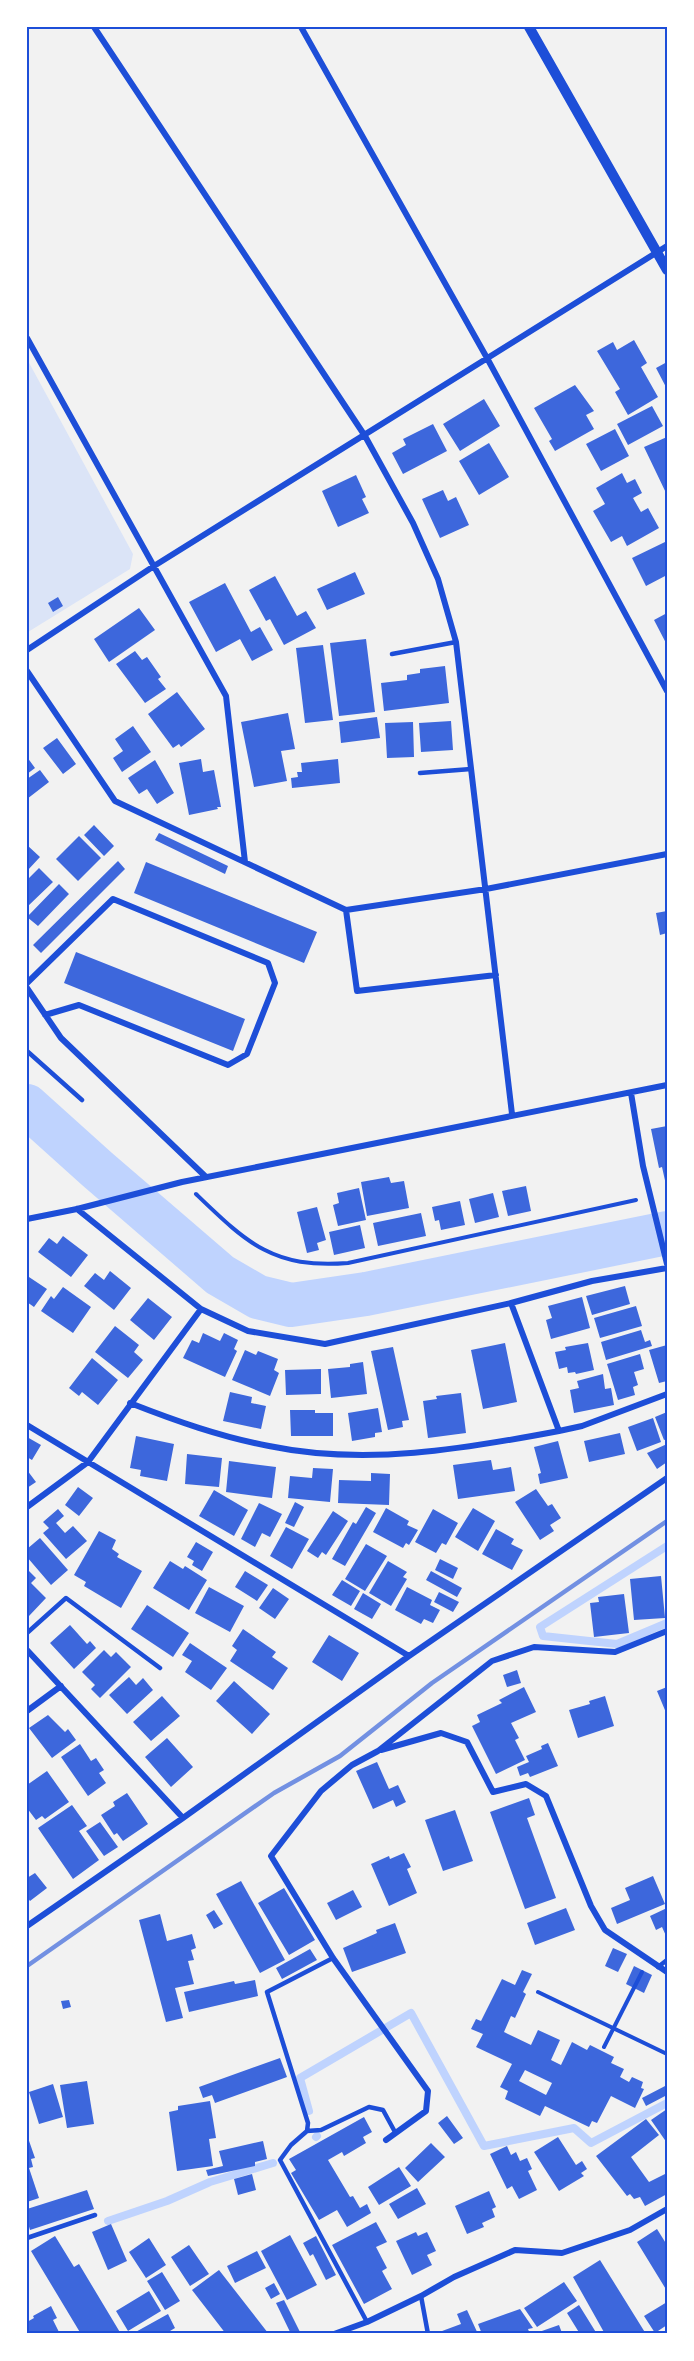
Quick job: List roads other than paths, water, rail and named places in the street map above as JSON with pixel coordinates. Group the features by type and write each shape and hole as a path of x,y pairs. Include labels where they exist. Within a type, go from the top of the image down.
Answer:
{"street":[{"path":"94,27 365,436 413,523 438,579 456,642 512,1114"},
{"path":"301,27 487,358 667,691"},
{"path":"529,27 667,270"},
{"path":"27,650 154,566 667,246"},
{"path":"27,338 226,696 246,862"},
{"path":"27,671 116,801 346,910 486,889 667,854"},
{"path":"27,983 113,899 268,963 275,983 247,1054 228,1065 79,1005 45,1015"},
{"path":"346,910 357,991 496,975"},
{"path":"27,988 61,1038 206,1177"},
{"path":"27,1219 78,1209 180,1182 512,1114 667,1085"},
{"path":"78,1209 201,1309 248,1331 325,1344 511,1303 592,1281 667,1266 650,1198 631,1093"},
{"path":"511,1303 558,1431"},
{"path":"27,1507 88,1462 201,1309"},
{"path":"130,1403 193,1427 270,1447 340,1454 401,1454 473,1447 582,1426 667,1394"},
{"path":"27,1425 409,1656"},
{"path":"27,1926 183,1818 409,1656 667,1478"},
{"path":"386,2140 426,2110 428,2091 333,1958 271,1856 321,1791 352,1765 378,1751 492,1661 534,1647 615,1652 667,1631"},
{"path":"27,1650 183,1818"},
{"path":"27,1711 61,1686"},
{"path":"378,1751 441,1732 467,1742 493,1792 526,1784 546,1796 591,1906 605,1930 667,1972"},
{"path":"334,2334 367,2322 454,2277 515,2250 562,2253 630,2230 667,2209"}],"lane":[{"path":"392,654 456,642"},
{"path":"420,772 471,769"},
{"path":"27,1051 82,1100"},
{"path":"27,1633 66,1598 160,1668"},
{"path":"307,2132 308,2123 267,1992 333,1958"},
{"path":"658,1967 667,1960"},
{"path":"367,2322 280,2160 291,2145 307,2132 321,2130 369,2107 383,2110 395,2132"},
{"path":"27,2238 95,2216"},
{"path":"421,2296 428,2334"}],"waterway":[{"path":"27,1106 220,1275 258,1297 291,1305 366,1294 667,1233"},
{"path":"667,1546 540,1627 543,1636 617,1644 667,1623"},
{"path":"309,2111 300,2078 411,2013 484,2146 574,2128 591,2143 667,2103"},
{"path":"108,2221 167,2201 210,2182 273,2163"}],"railway":[{"path":"27,1966 274,1793 340,1756 432,1683 667,1521"}]}
